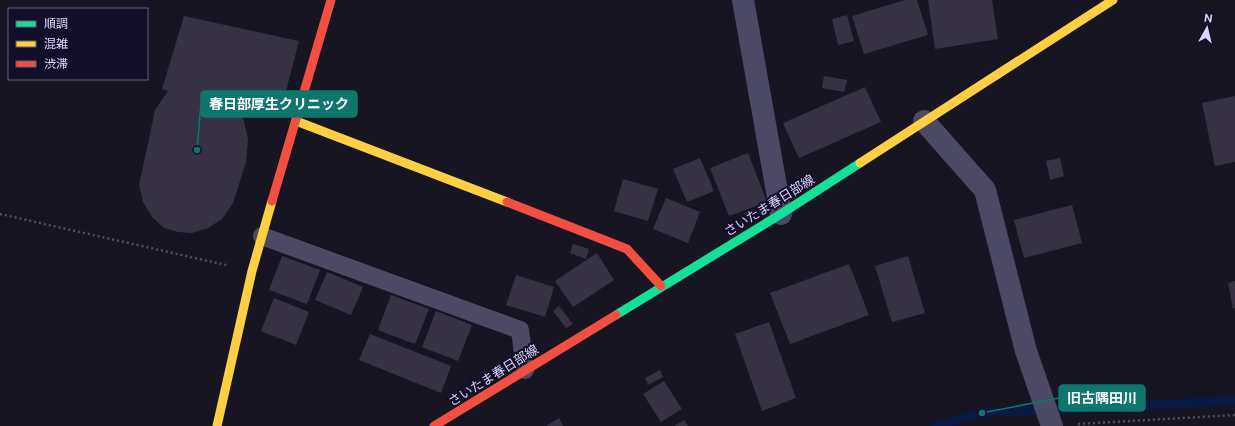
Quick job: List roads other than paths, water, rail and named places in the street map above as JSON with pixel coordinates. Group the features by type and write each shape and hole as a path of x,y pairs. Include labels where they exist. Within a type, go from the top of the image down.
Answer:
{"street":[{"path":"217,426 252,271 331,0"},
{"path":"742,0 781,214"},
{"name":"さいたま春日部線","path":"434,426 781,214 1113,0"},
{"path":"296,121 627,249 661,286"},
{"path":"924,121 985,190 1026,351 1052,425"}],"lane":[{"path":"262,236 520,330 525,370"}],"waterway":[{"path":"936,426 982,413 1235,401"}],"place":[{"name":"春日部厚生クリニック","path":"197,150"},
{"name":"旧古隅田川","path":"982,413"}]}
